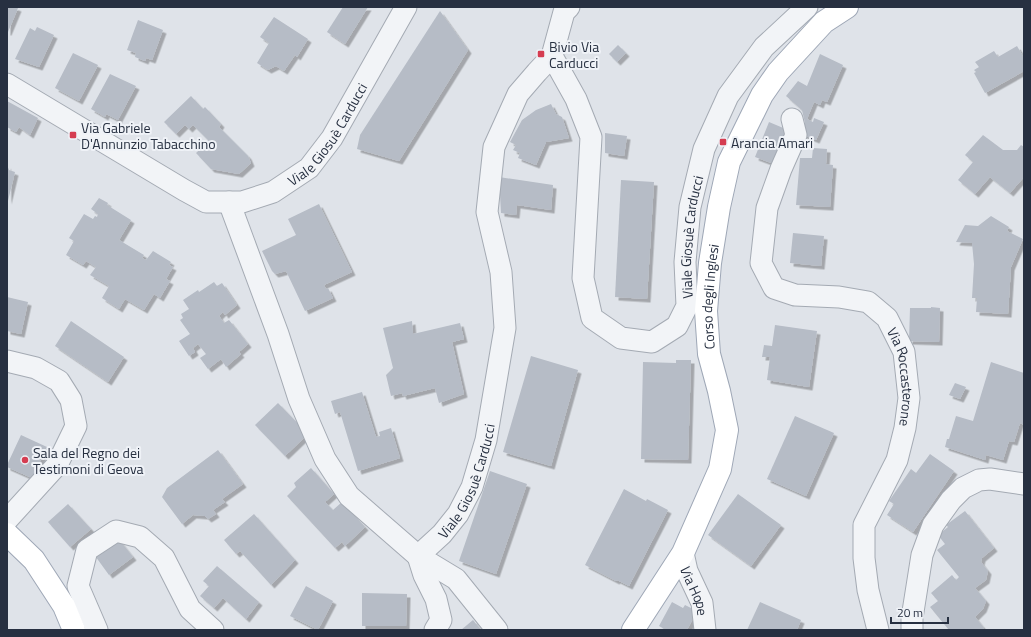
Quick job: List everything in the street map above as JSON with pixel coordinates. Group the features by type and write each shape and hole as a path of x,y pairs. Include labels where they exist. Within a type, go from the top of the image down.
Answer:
{"main road":[{"name":"Corso degli Inglesi","path":"633,630 683,553 720,469 727,430 719,391 709,354 706,311 710,263 719,206 729,162 762,95 778,72 824,22 847,7"},
{"path":"7,534 34,560 64,606 74,630"}],"street":[{"name":"Viale Giosuè Carducci","path":"7,84 206,202 242,202 273,192 309,168 332,138 406,7"},
{"name":"Viale Giosuè Carducci","path":"418,556 442,534 458,514 472,487 486,440 505,328 501,272 487,212 494,147 518,94 552,56 564,12 569,7"},
{"name":"Viale Giosuè Carducci","path":"552,56 576,100 591,137 584,278 592,318 622,338 652,342 677,326 687,306 685,262 690,207 704,149 728,96 764,47 807,7"},
{"name":"Via Roccasterone","path":"792,119 796,135 781,169 767,208 761,263 774,288 795,295 839,297 868,302 887,318 904,352 909,398 905,428 897,460 864,525 864,558 868,590 878,630"},
{"path":"228,202 278,334 299,399 325,459 349,496 418,556 456,579 497,630"},
{"path":"7,361 36,368 59,381 71,400 76,426 56,465 7,520"},
{"path":"912,630 912,618 922,555 933,525 952,500 963,488 979,480 990,479 1024,484"},
{"path":"96,630 78,586 87,550 116,531 140,538 164,558 190,609 213,630"},
{"name":"Via Hope","path":"683,553 687,571 702,603 705,630"},
{"path":"418,556 424,574 436,599 440,613 441,620 436,630"}],"building":[{"path":"7,7 18,8 8,32 7,32"},
{"path":"343,7 368,7 345,44 327,32"},
{"path":"440,11 468,50 399,161 357,149 360,135"},
{"path":"274,17 308,39 297,57 295,55 284,71 276,66 268,70 257,63 269,43 260,37"},
{"path":"138,20 163,30 152,60 146,58 145,61 135,57 136,53 127,50"},
{"path":"37,27 54,35 39,67 15,59 30,28 35,31"},
{"path":"618,45 626,53 617,62 609,54"},
{"path":"1017,46 1024,58 1024,71 985,93 974,73 976,72 974,70 979,67 975,62 994,51 998,57"},
{"path":"73,53 98,65 79,101 55,88"},
{"path":"820,54 843,65 827,102 822,100 820,105 814,102 807,119 813,122 814,118 824,122 816,140 801,134 805,123 802,110 786,96 798,81 807,86"},
{"path":"110,74 136,86 118,120 106,114 105,117 91,109"},
{"path":"191,96 203,109 205,107 221,124 219,127 248,156 251,163 239,174 211,169 196,153 209,141 193,125 189,129 185,125 176,134 164,122"},
{"path":"7,101 38,118 30,135 19,127 16,132 7,127"},
{"path":"551,104 556,114 562,117 569,138 546,142 536,165 518,158 520,153 513,150 516,145 510,142 522,120 536,110"},
{"path":"769,122 788,130 774,164 755,157"},
{"path":"605,133 627,136 624,156 605,153"},
{"path":"983,135 1003,150 1017,150 1021,145 1024,147 1024,177 1010,193 990,177 975,194 958,180 973,162 965,155"},
{"path":"813,148 827,149 826,164 833,165 830,207 796,205 800,158 812,158"},
{"path":"7,165 9,170 15,172 8,201"},
{"path":"499,177 553,185 551,210 517,205 516,215 501,213"},
{"path":"621,180 654,182 647,299 615,297"},
{"path":"99,198 108,203 107,205 131,220 119,240 144,255 142,258 146,260 153,251 171,262 169,265 173,267 166,279 170,281 160,298 154,294 144,310 125,299 119,309 102,298 109,286 90,275 96,267 86,261 83,265 66,255 74,241 69,238 84,214 93,219 95,216 97,217 98,214 91,209"},
{"path":"319,204 352,272 324,285 326,289 328,288 333,298 305,311 286,271 275,274 262,251 296,235 288,219"},
{"path":"991,216 1009,227 1007,231 1023,239 1011,267 1008,314 976,312 977,298 972,298 974,264 972,243 956,242 965,225 978,226"},
{"path":"793,233 824,236 821,266 790,263"},
{"path":"214,282 217,286 222,283 237,305 225,315 223,312 219,316 224,323 229,320 248,344 239,352 241,354 226,367 221,359 208,369 200,358 206,354 198,344 193,348 195,352 189,356 179,341 190,334 180,320 183,318 181,314 189,309 183,300"},
{"path":"7,297 28,302 21,334 7,331"},
{"path":"910,308 940,308 939,342 909,341"},
{"path":"71,321 124,357 108,382 55,346"},
{"path":"412,321 413,334 460,323 464,339 452,342 464,394 439,403 435,388 403,396 402,393 391,396 386,375 393,368 383,328"},
{"path":"775,325 817,331 809,387 767,380 770,357 762,357 764,345 772,346"},
{"path":"531,356 578,370 551,466 503,452"},
{"path":"676,360 691,360 688,460 641,459 643,362 676,363"},
{"path":"991,362 1024,373 1024,425 1020,423 1014,442 1009,441 1003,460 986,455 985,460 945,447 956,416 973,421"},
{"path":"955,383 966,387 960,399 949,395"},
{"path":"362,392 376,437 380,436 379,432 391,428 400,458 358,471 340,412 335,414 331,401"},
{"path":"278,403 308,434 285,456 255,425"},
{"path":"795,416 834,433 806,496 767,479"},
{"path":"21,435 47,447 32,478 7,467"},
{"path":"218,450 243,484 222,499 225,502 213,510 216,514 208,519 205,516 193,515 182,524 162,497 167,488"},
{"path":"930,454 954,471 913,532 887,515 894,504 889,501 911,469 916,473"},
{"path":"311,468 334,494 325,502 333,510 342,502 365,527 345,546 342,542 335,548 287,496 296,487 294,483"},
{"path":"490,471 527,484 496,574 459,561"},
{"path":"624,489 646,501 647,499 668,510 629,586 585,565"},
{"path":"738,494 781,525 751,566 708,535"},
{"path":"68,504 91,529 70,547 48,522"},
{"path":"965,511 994,548 982,558 981,562 988,571 986,580 975,588 986,601 983,609 975,617 984,628 983,630 949,630 930,607 938,601 931,593 952,575 956,580 959,577 937,550 945,544 938,535 948,527 946,525"},
{"path":"254,514 295,560 271,585 240,551 236,554 224,540"},
{"path":"116,536 133,557 109,575 93,553"},
{"path":"217,566 259,602 246,619 223,598 214,608 200,596 209,586 203,581"},
{"path":"306,586 333,601 318,630 290,616"},
{"path":"362,593 407,594 406,626 362,626"},
{"path":"672,602 683,608 685,605 697,611 687,630 666,630 659,626"},
{"path":"760,602 801,620 797,630 747,630"},
{"path":"473,620 481,630 461,630"}],"place":[{"name":"Bivio Via Carducci","path":"541,54"},
{"name":"Via Gabriele D'Annunzio Tabacchino","path":"73,135"},
{"name":"Arancia Amari","path":"723,142"},
{"name":"Sala del Regno dei Testimoni di Geova","path":"25,460"}]}
